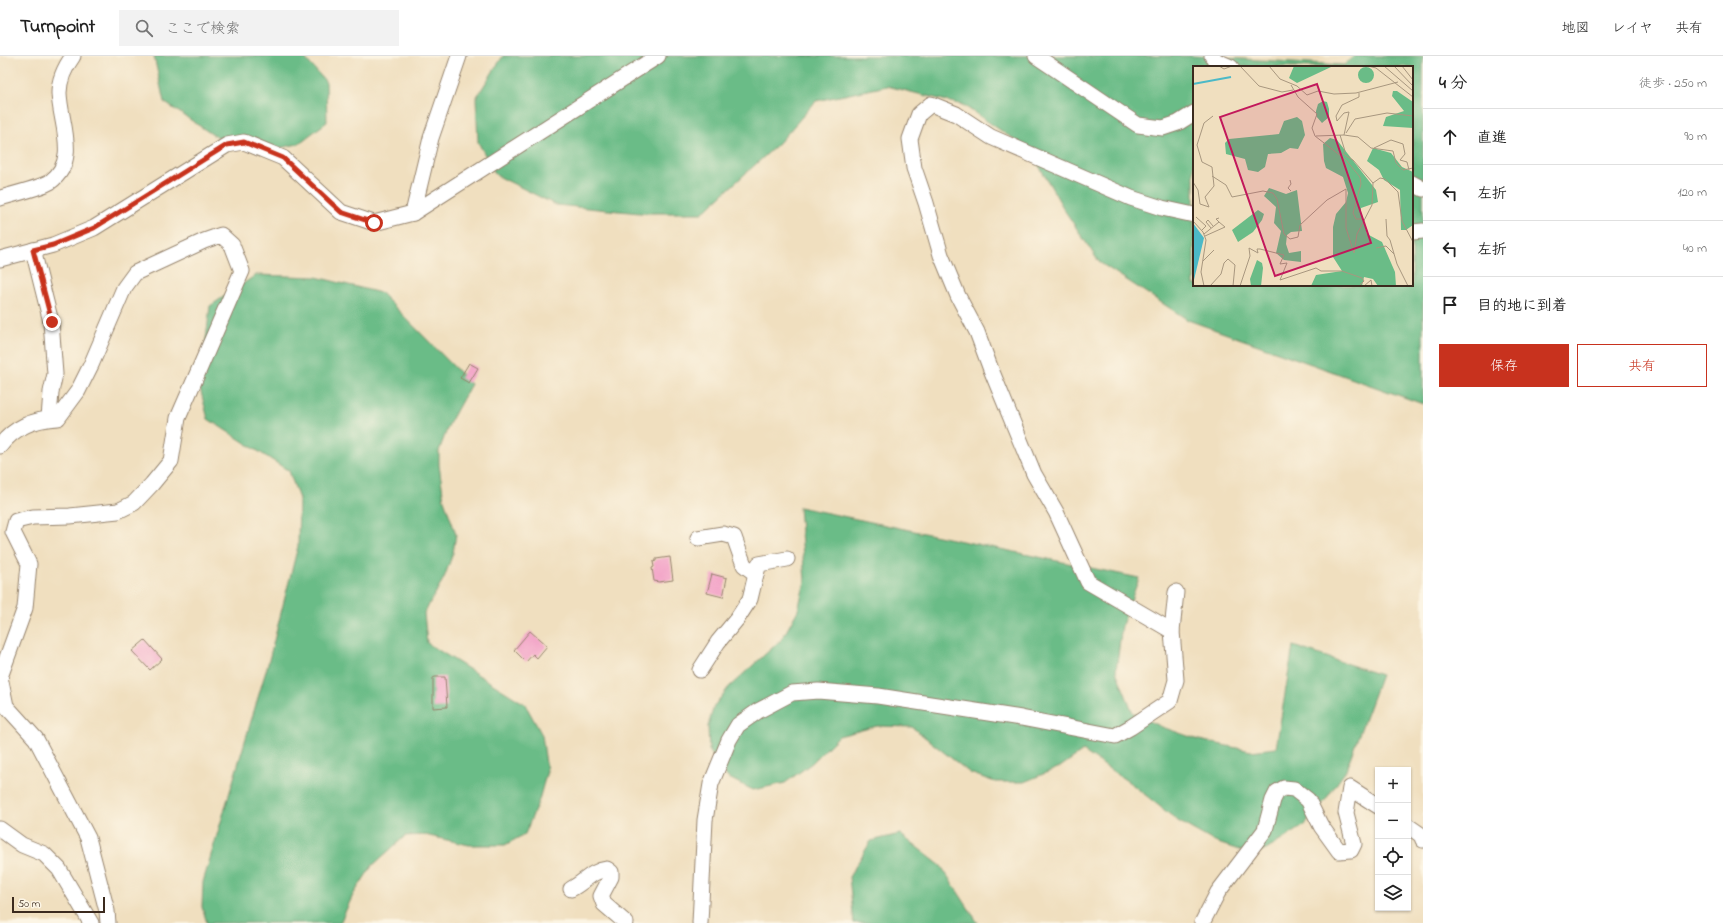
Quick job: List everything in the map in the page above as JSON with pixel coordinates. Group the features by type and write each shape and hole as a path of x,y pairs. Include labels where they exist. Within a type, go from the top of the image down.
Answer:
{"street":[{"path":"0,198 49,182 64,167 67,153 59,92 64,69 73,56"},
{"path":"413,213 431,138 459,56"},
{"path":"0,259 53,245 94,228 227,145 244,142 283,158 341,212 374,223 413,213 658,56"},
{"path":"1036,56 1138,125 1164,128 1178,123 1193,114"},
{"path":"1214,61 1228,66"},
{"path":"1172,631 1088,582 1056,512 1034,474 977,332 958,296 941,255 914,168 910,139 919,114 931,104 956,114 991,137 1131,198 1162,208 1193,215"},
{"path":"1413,184 1423,189"},
{"path":"1413,232 1423,231"},
{"path":"0,446 20,427 49,418 58,418 78,391 91,366 124,288 135,273 204,241 221,235 232,245 242,271 178,418 171,461 134,503 118,511 70,516 33,517 16,521 12,532 29,564 25,608 0,677 6,706 36,739 88,838 107,911 108,923"},
{"path":"33,250 52,322 55,374 51,392 49,418"},
{"path":"698,538 723,534 734,537 744,565 756,574"},
{"path":"700,670 718,642 737,619 750,599 760,564 787,559"},
{"path":"700,923 705,820 712,784 729,740 738,725 758,711 792,693 818,691 902,699 1021,718 1115,736 1155,712 1170,701 1176,680 1172,631 1176,592"},
{"path":"1202,923 1218,892 1265,830 1272,800 1277,792 1284,788 1294,789 1308,800 1321,826 1340,851 1345,852 1351,850 1354,844 1346,813 1350,788 1375,804"},
{"path":"1411,828 1421,835 1423,840"},
{"path":"0,829 22,845 44,854 59,869 90,923"},
{"path":"571,889 580,884 597,870 607,869 611,872 611,877 601,896 604,904 626,923"}],"green space":[{"path":"154,56 303,56 326,82 327,122 298,144 261,152 213,135 164,102"},
{"path":"503,56 1192,56 1344,65 1354,56 1423,56 1423,404 1188,320 1099,262 1065,211 1030,150 963,105 887,86 816,101 778,144 702,213 640,213 556,205 496,175 478,142 476,98"},
{"path":"256,275 316,277 381,293 471,384 449,424 439,451 439,465 444,500 456,534 453,553 444,578 424,613 427,643 525,704 542,735 547,771 539,800 525,834 505,845 469,845 425,835 405,836 372,866 353,895 340,923 207,923 202,907 203,882 268,664 298,546 299,499 289,471 208,419 200,388 210,306"},
{"path":"799,507 1139,578 1122,625 1116,671 1133,713 1162,727 1199,740 1251,751 1276,748 1293,646 1381,675 1345,772 1321,806 1302,827 1266,850 1245,852 1215,842 1178,821 1133,785 1083,751 1060,767 1024,782 995,782 970,773 912,727 877,726 839,736 812,763 785,783 753,790 727,777 709,750 708,726 714,706 729,687 782,639 798,610 805,581"},
{"path":"900,834 941,866 978,923 854,923 849,877 871,841"}],"building":[{"path":"469,363 478,368 469,383 460,378"},
{"path":"670,557 673,580 659,582 654,581 652,568 654,567 653,562 656,561 656,559"},
{"path":"712,574 727,578 723,597 707,593"},
{"path":"530,631 547,646 537,658 533,654 526,662 514,650"},
{"path":"145,640 162,659 150,670 132,651"},
{"path":"445,677 447,707 433,708 433,678"}],"route":[{"path":"52,322 33,250 53,245 94,228 227,145 244,142 283,158 341,212 374,223"}]}
